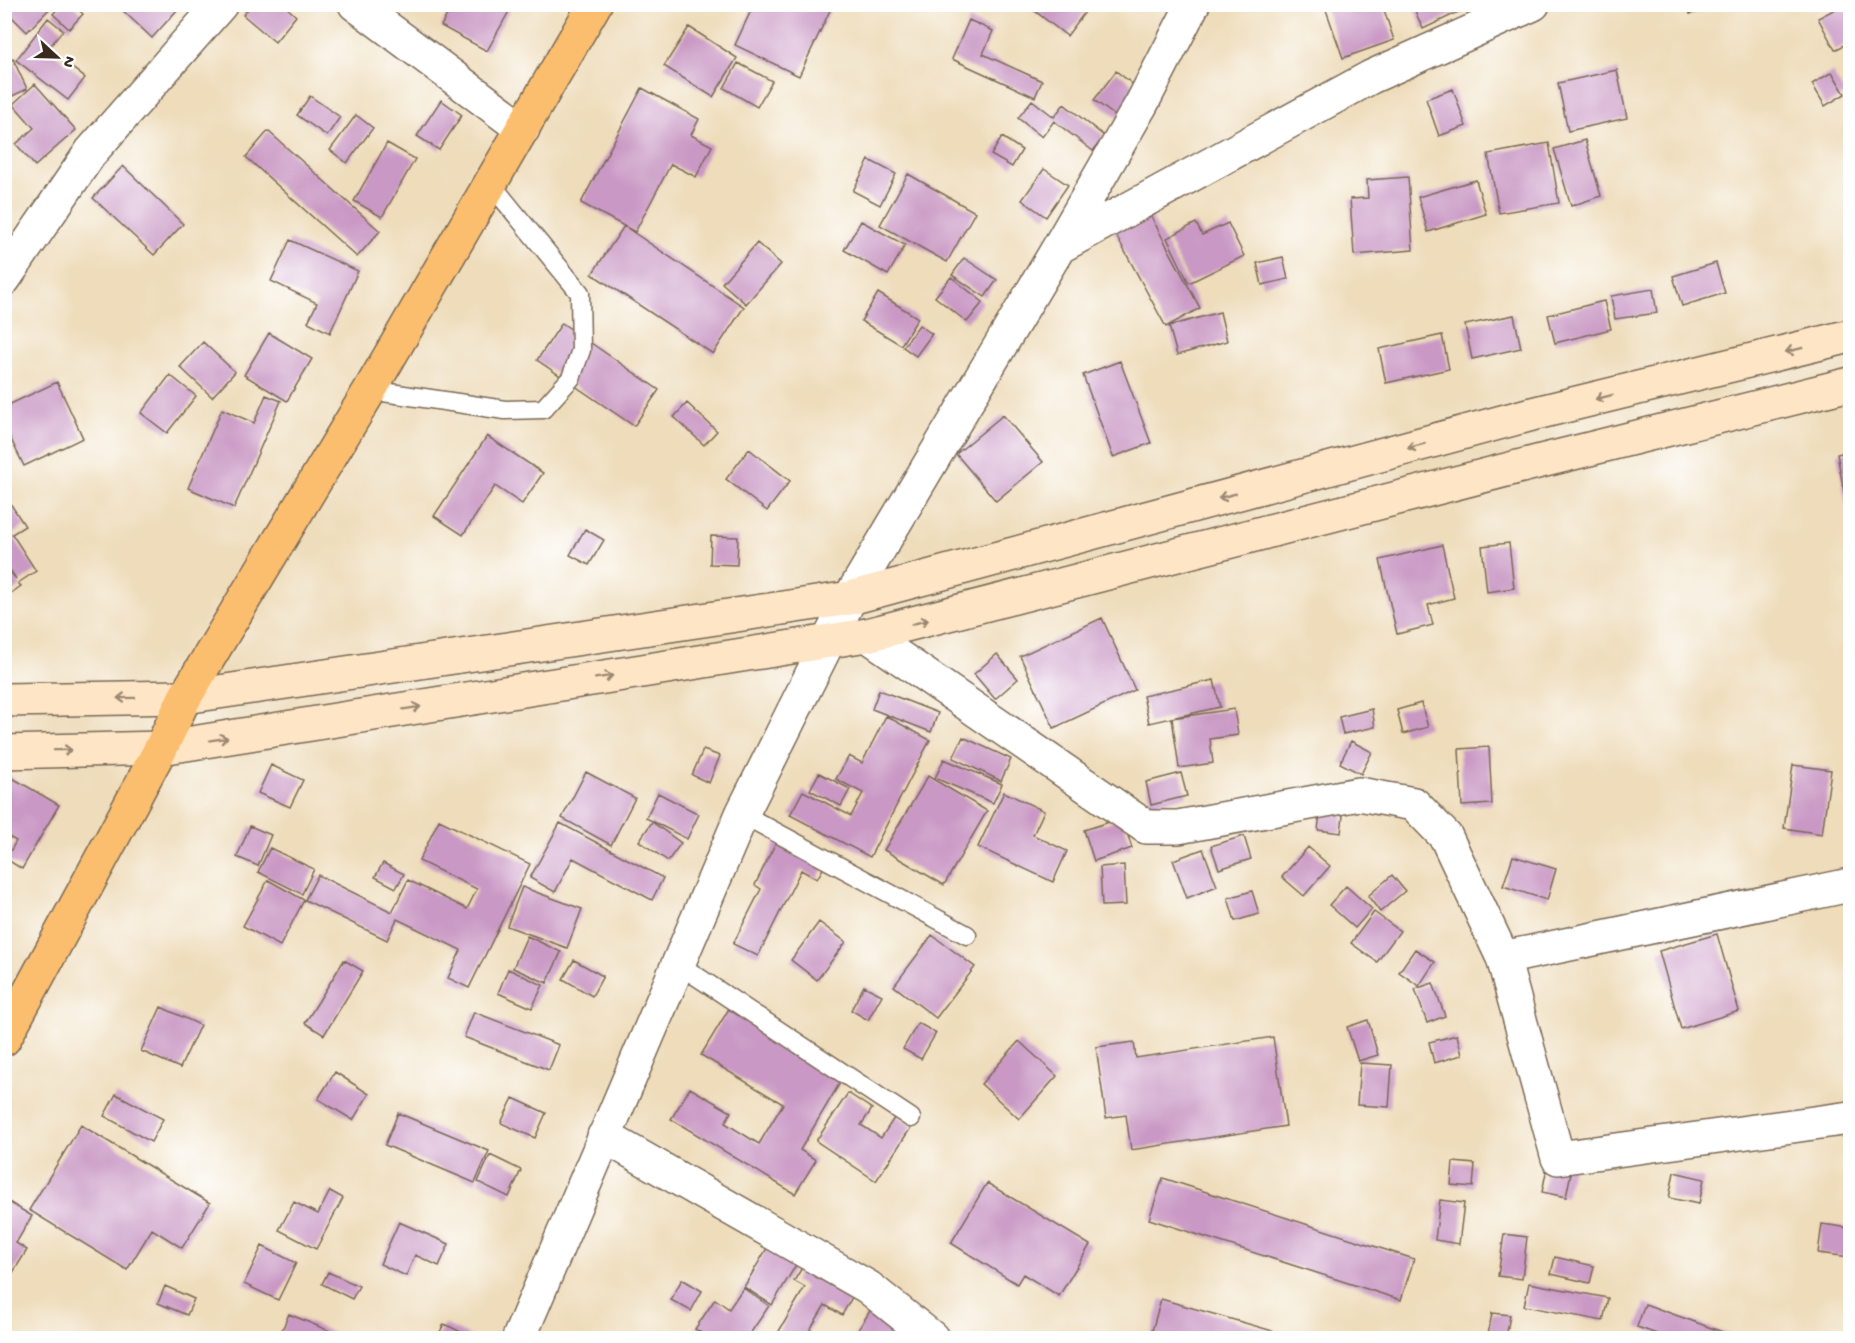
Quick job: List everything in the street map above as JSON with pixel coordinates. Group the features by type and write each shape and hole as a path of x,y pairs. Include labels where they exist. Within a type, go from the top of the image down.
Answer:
{"highway":[{"path":"4,1039 161,748 185,697 370,390 595,4"}],"main road":[{"path":"4,700 185,697 850,598 1532,414 1851,336"},
{"path":"4,752 161,748 867,635 1541,461 1851,384"}],"street":[{"path":"4,279 91,152 221,4"},
{"path":"355,4 523,129"},
{"path":"519,1338 742,814 850,598 1059,247 1142,103 1193,4"},
{"path":"1059,247 1371,77 1533,4"},
{"path":"867,635 1146,826 1178,827 1359,794 1414,804 1446,837 1503,958 1558,1158 1851,1118"},
{"path":"1503,958 1851,885"},
{"path":"604,1136 868,1287 932,1338"}],"lane":[{"path":"370,390 505,410 543,409 571,378 581,350 580,293 491,184"},
{"path":"742,814 967,935"},
{"path":"678,964 911,1118"}],"building":[{"path":"62,4 72,4 83,14 69,29 53,14"},
{"path":"116,4 172,4 178,9 152,38"},
{"path":"252,4 283,4 296,16 275,42 243,15"},
{"path":"453,4 513,4 487,51 441,26"},
{"path":"754,4 833,4 799,76 735,45"},
{"path":"1034,4 1075,4 1085,12 1067,36 1031,8"},
{"path":"1332,4 1382,4 1394,40 1343,58 1325,7"},
{"path":"1412,4 1467,4 1469,7 1423,29"},
{"path":"1687,4 1727,4 1727,5 1690,14"},
{"path":"1845,4 1850,4 1850,42 1835,50 1818,18"},
{"path":"8,5 53,5 27,32 4,9"},
{"path":"48,18 63,30 48,49 85,78 68,100 16,60"},
{"path":"969,20 993,31 983,54 1042,81 1035,97 952,59"},
{"path":"689,27 737,58 713,97 664,66"},
{"path":"13,59 27,89 4,100 4,63"},
{"path":"738,63 772,81 757,107 724,88"},
{"path":"1617,70 1627,118 1568,131 1558,83"},
{"path":"1116,71 1144,93 1122,121 1094,100"},
{"path":"1832,72 1845,94 1825,106 1812,84"},
{"path":"35,84 76,130 35,166 16,144 34,128 13,104"},
{"path":"642,88 699,119 691,135 712,146 696,177 671,164 635,232 581,203"},
{"path":"1453,89 1466,126 1439,136 1426,99"},
{"path":"310,96 340,117 327,136 297,115"},
{"path":"441,100 462,115 439,150 417,136"},
{"path":"1032,100 1054,117 1064,104 1104,136 1093,151 1054,121 1042,137 1018,118"},
{"path":"356,115 373,128 347,163 330,150"},
{"path":"268,131 380,231 357,257 246,157"},
{"path":"1002,137 1022,150 1012,167 991,155"},
{"path":"1585,140 1601,196 1571,206 1554,149"},
{"path":"387,143 415,159 382,217 354,201"},
{"path":"1549,143 1559,203 1499,213 1488,154"},
{"path":"869,160 896,174 880,205 853,191"},
{"path":"123,166 183,224 154,255 93,198"},
{"path":"1044,169 1068,185 1046,217 1022,200"},
{"path":"908,174 975,212 947,262 880,225"},
{"path":"1408,177 1413,250 1354,255 1350,199 1368,198 1367,180"},
{"path":"1476,180 1486,214 1428,232 1418,197"},
{"path":"1145,205 1200,308 1166,327 1110,224"},
{"path":"861,221 905,245 888,275 844,250"},
{"path":"1196,223 1202,235 1228,223 1244,256 1189,283 1167,238"},
{"path":"624,226 744,307 713,354 592,274"},
{"path":"290,240 358,271 330,333 308,322 317,303 271,281"},
{"path":"757,243 781,264 746,304 722,283"},
{"path":"1283,257 1288,279 1262,285 1257,263"},
{"path":"964,258 997,280 985,297 952,275"},
{"path":"1716,263 1725,293 1682,306 1673,276"},
{"path":"951,277 983,302 967,322 935,297"},
{"path":"1653,289 1657,313 1615,319 1611,296"},
{"path":"878,293 918,318 901,345 861,321"},
{"path":"1604,301 1611,329 1555,343 1548,315"},
{"path":"1220,312 1227,341 1177,355 1169,326"},
{"path":"1514,315 1521,348 1472,359 1465,325"},
{"path":"562,323 659,390 634,426 537,360"},
{"path":"919,325 932,334 916,356 903,347"},
{"path":"269,333 312,359 287,401 244,375"},
{"path":"1442,335 1449,369 1386,383 1379,349"},
{"path":"203,342 235,372 212,397 180,367"},
{"path":"1120,361 1151,443 1113,457 1083,375"},
{"path":"170,375 196,396 167,433 141,413"},
{"path":"57,382 83,438 24,466 4,425 4,407"},
{"path":"266,395 281,401 234,508 188,488 222,409 254,423"},
{"path":"687,403 717,431 704,445 674,417"},
{"path":"1003,415 1043,462 996,501 956,454"},
{"path":"487,436 543,473 522,504 495,486 463,535 434,516"},
{"path":"749,449 790,481 767,511 726,479"},
{"path":"1850,451 1850,519 1849,519 1837,454"},
{"path":"4,494 25,526 12,534 36,571 18,583 21,586 4,598 4,564 16,579 4,561"},
{"path":"585,529 604,540 589,565 570,555"},
{"path":"711,536 738,537 737,565 710,564"},
{"path":"1509,543 1514,588 1487,592 1482,546"},
{"path":"1442,545 1454,598 1428,605 1433,625 1397,634 1380,560"},
{"path":"1102,618 1135,690 1054,728 1020,656"},
{"path":"997,654 1018,679 995,699 974,674"},
{"path":"1214,680 1220,707 1149,723 1143,696"},
{"path":"879,690 938,713 931,732 872,709"},
{"path":"1421,703 1428,727 1403,734 1397,710"},
{"path":"1234,709 1238,735 1210,739 1213,763 1179,768 1172,718"},
{"path":"1372,709 1375,727 1343,734 1339,717"},
{"path":"886,716 930,740 870,857 790,815 803,791 851,816 863,793 836,779 849,756 862,763"},
{"path":"963,737 1011,759 1001,781 953,758"},
{"path":"1351,741 1372,752 1361,774 1340,763"},
{"path":"1489,747 1492,804 1462,806 1459,749"},
{"path":"703,750 720,756 709,783 692,775"},
{"path":"944,759 1002,784 993,803 935,778"},
{"path":"271,765 303,780 290,807 258,793"},
{"path":"1793,765 1831,770 1822,834 1784,828"},
{"path":"586,772 635,798 611,845 562,818"},
{"path":"4,773 59,805 22,869 6,859 16,841 4,834"},
{"path":"819,773 850,789 841,806 810,790"},
{"path":"1181,773 1187,796 1151,805 1146,782"},
{"path":"928,776 987,811 944,885 884,850"},
{"path":"1004,792 1044,811 1033,835 1067,851 1053,882 978,847"},
{"path":"658,793 699,814 687,839 646,818"},
{"path":"1321,804 1344,807 1341,833 1318,830"},
{"path":"1122,818 1132,848 1094,861 1084,830"},
{"path":"439,820 530,864 469,988 448,978 461,950 397,919 387,940 305,900 318,875 392,912 408,880 467,909 477,889 419,861"},
{"path":"652,822 681,843 668,861 639,841"},
{"path":"560,823 663,878 652,900 573,858 555,892 530,878"},
{"path":"250,826 271,835 258,866 237,857"},
{"path":"1244,836 1251,859 1219,869 1211,846"},
{"path":"777,840 825,865 817,879 801,870 758,956 733,944 761,889 755,885"},
{"path":"1308,847 1330,866 1304,896 1282,877"},
{"path":"270,848 314,869 302,894 258,872"},
{"path":"1203,849 1217,886 1187,898 1173,860"},
{"path":"1513,856 1556,869 1547,900 1503,886"},
{"path":"383,863 404,874 396,888 375,877"},
{"path":"1124,865 1126,905 1102,906 1100,867"},
{"path":"1392,875 1405,891 1380,912 1368,896"},
{"path":"268,880 304,900 280,946 243,926"},
{"path":"1346,886 1372,909 1355,928 1329,905"},
{"path":"522,887 582,909 567,948 507,926"},
{"path":"1252,891 1259,914 1235,921 1228,898"},
{"path":"1374,912 1400,931 1377,962 1351,943"},
{"path":"819,922 846,942 817,980 791,960"},
{"path":"1717,934 1739,1011 1681,1029 1659,951"},
{"path":"932,935 975,967 936,1018 894,986"},
{"path":"527,936 561,952 547,983 513,968"},
{"path":"1415,949 1435,962 1419,986 1399,972"},
{"path":"344,960 363,971 324,1035 305,1023"},
{"path":"574,960 603,976 592,996 563,979"},
{"path":"508,969 543,985 532,1008 498,993"},
{"path":"1433,983 1445,1016 1427,1023 1415,989"},
{"path":"864,986 882,995 868,1020 851,1010"},
{"path":"161,1007 200,1025 180,1068 141,1051"},
{"path":"730,1007 844,1076 800,1150 816,1160 795,1194 671,1119 690,1088 731,1112 725,1123 759,1144 783,1104 701,1055"},
{"path":"474,1012 559,1045 549,1070 464,1037"},
{"path":"1368,1020 1378,1055 1358,1061 1347,1027"},
{"path":"918,1023 936,1033 921,1059 903,1049"},
{"path":"1457,1035 1462,1055 1434,1063 1429,1042"},
{"path":"1273,1037 1286,1126 1131,1150 1126,1115 1106,1118 1096,1047 1134,1042 1136,1058"},
{"path":"1019,1041 1057,1076 1019,1119 981,1084"},
{"path":"1360,1063 1392,1065 1389,1107 1357,1105"},
{"path":"335,1072 369,1094 353,1120 318,1099"},
{"path":"848,1093 872,1109 861,1125 881,1138 896,1115 912,1126 876,1181 816,1141"},
{"path":"116,1094 163,1119 151,1142 104,1116"},
{"path":"513,1098 546,1113 535,1138 501,1123"},
{"path":"398,1113 489,1151 475,1183 385,1145"},
{"path":"81,1125 210,1203 182,1248 152,1229 127,1270 29,1210"},
{"path":"490,1155 521,1170 509,1197 478,1182"},
{"path":"1549,1158 1573,1163 1566,1197 1542,1192"},
{"path":"1453,1162 1475,1164 1473,1187 1451,1185"},
{"path":"1674,1172 1704,1179 1699,1204 1669,1198"},
{"path":"1163,1178 1414,1259 1401,1300 1149,1219"},
{"path":"987,1183 1090,1245 1059,1296 1023,1274 1017,1284 951,1243"},
{"path":"330,1191 343,1198 316,1249 279,1230 294,1202 318,1214"},
{"path":"1440,1200 1464,1203 1459,1244 1435,1240"},
{"path":"7,1201 32,1216 16,1243 27,1250 4,1287 4,1205"},
{"path":"399,1222 449,1244 439,1266 415,1255 406,1276 380,1264"},
{"path":"1822,1224 1850,1228 1850,1257 1818,1253"},
{"path":"1504,1234 1527,1237 1522,1279 1498,1276"},
{"path":"773,1238 802,1255 772,1305 744,1287"},
{"path":"262,1246 296,1263 278,1300 244,1284"},
{"path":"1555,1257 1594,1266 1590,1283 1551,1274"},
{"path":"806,1261 856,1290 842,1315 825,1305 805,1338 775,1338 805,1287 794,1281"},
{"path":"328,1272 359,1286 352,1299 322,1284"},
{"path":"682,1279 702,1291 691,1311 671,1300"},
{"path":"1529,1283 1608,1298 1603,1321 1524,1306"},
{"path":"165,1286 194,1299 187,1315 158,1303"},
{"path":"743,1288 769,1306 747,1338 709,1338 695,1329 715,1299 729,1309"},
{"path":"1161,1299 1297,1338 1150,1338"},
{"path":"1645,1304 1739,1338 1659,1338 1660,1335 1637,1327"},
{"path":"873,1306 927,1338 853,1338"},
{"path":"1492,1313 1510,1315 1506,1338 1488,1335"},
{"path":"289,1314 346,1338 279,1337"},
{"path":"444,1324 474,1338 437,1338"}]}
